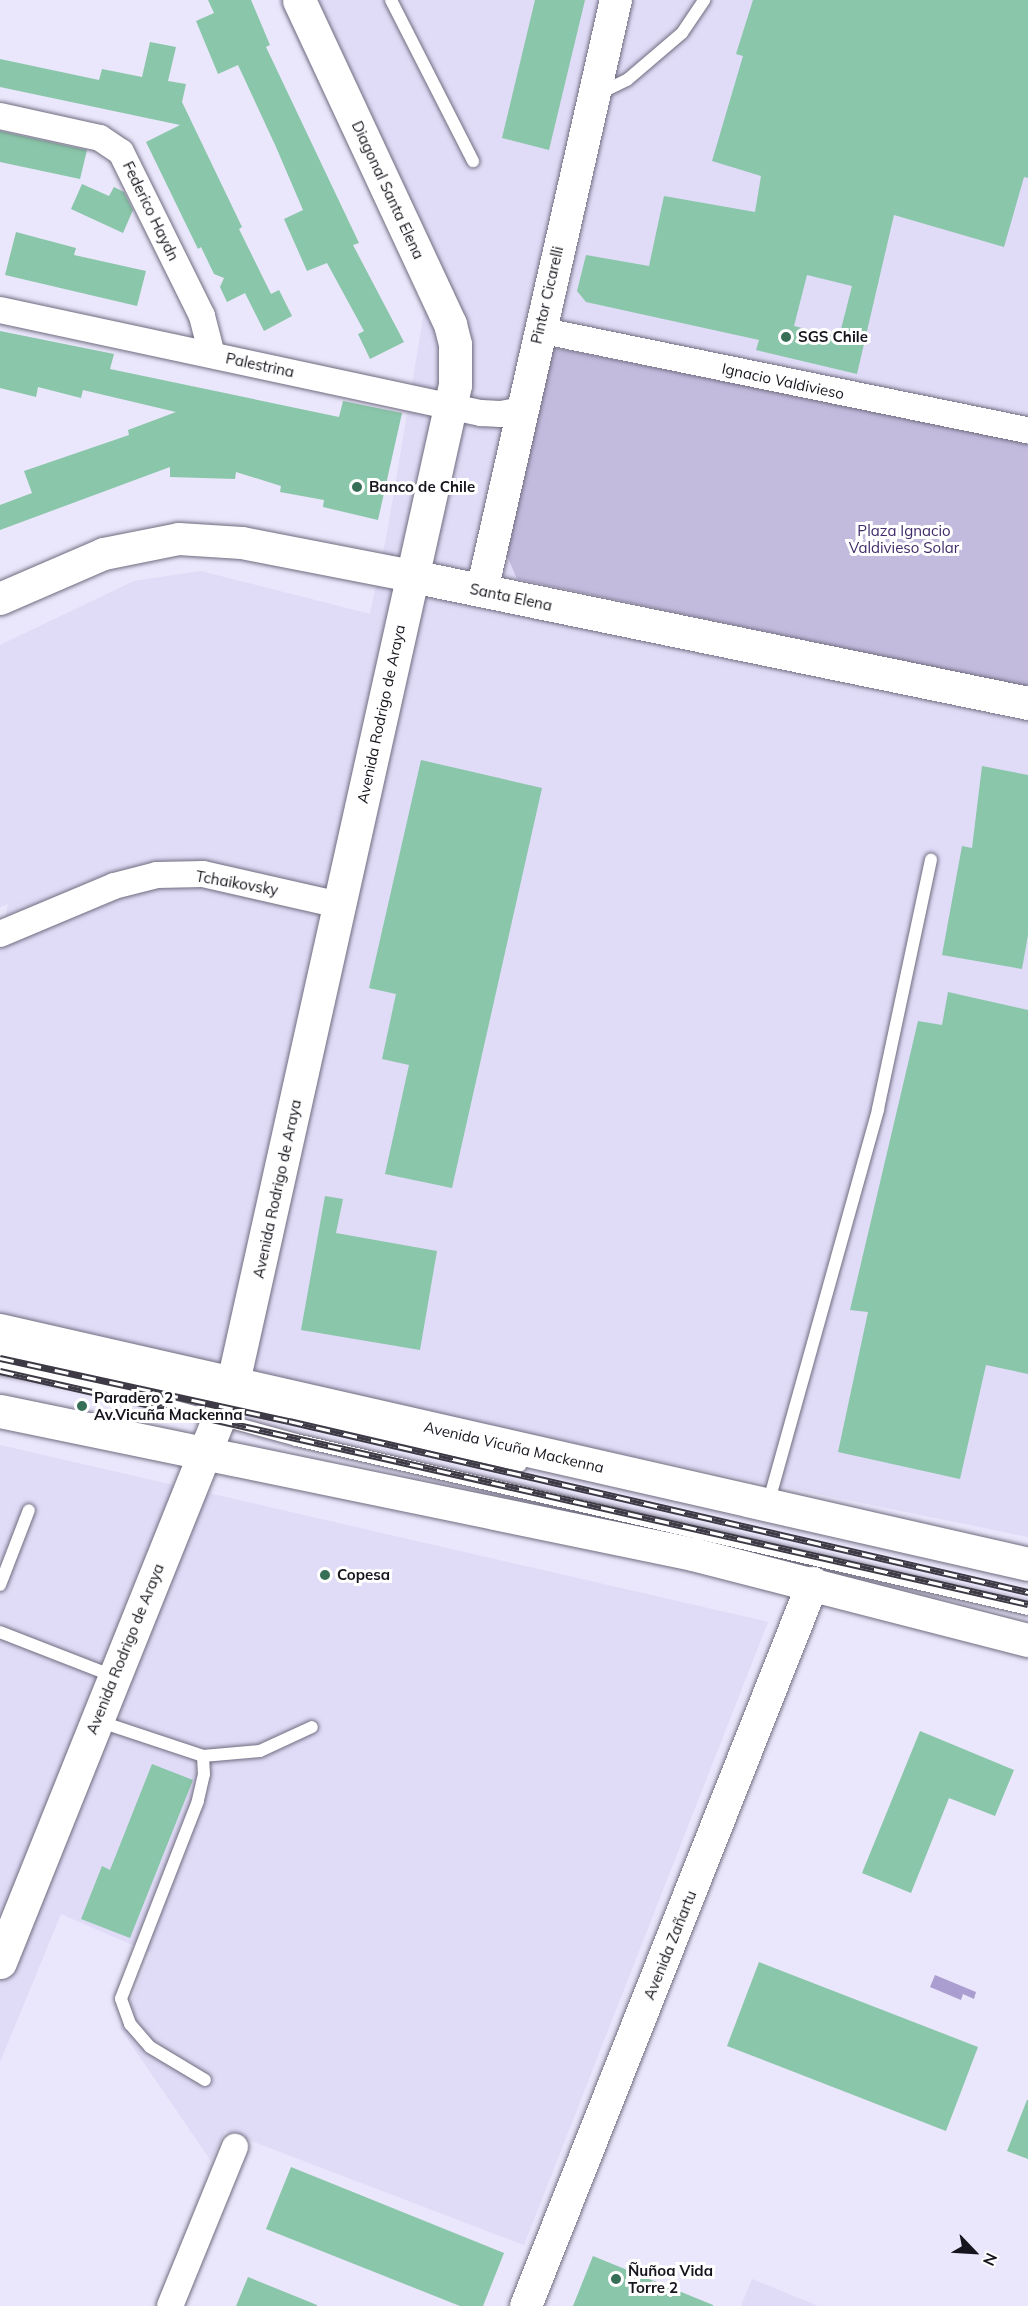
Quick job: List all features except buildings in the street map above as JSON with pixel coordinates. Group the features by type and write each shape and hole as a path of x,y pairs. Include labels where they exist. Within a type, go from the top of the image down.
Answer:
{"main road":[{"name":"Diagonal Santa Elena","path":"301,1 450,324 455,344 453,396"},
{"name":"Avenida Rodrigo de Araya","path":"0,1962 226,1401 340,905 453,396"},
{"name":"Santa Elena","path":"412,576 1028,703"},
{"name":"Avenida Vicuña Mackenna","path":"0,1330 226,1401 1028,1564"},
{"path":"0,1411 203,1455 447,1500 813,1583 1028,1640"}],"street":[{"name":"Pintor Cicarelli","path":"482,591 539,330 616,0"},
{"name":"Federico Haydn","path":"0,116 100,138 121,152 202,316 212,355"},
{"name":"Palestrina","path":"0,310 212,355 453,396 501,414 521,410"},
{"name":"Ignacio Valdivieso","path":"539,330 1028,430"},
{"name":"Santa Elena","path":"0,599 104,554 179,539 242,543 412,576"},
{"name":"Tchaikovsky","path":"0,934 114,886 158,875 203,874 340,905"},
{"name":"Avenida Zañartu","path":"526,2306 813,1583"},
{"path":"170,2306 235,2147"}],"lane":[{"path":"391,0 473,160"},
{"path":"594,96 627,80 682,33 704,0"},
{"path":"931,860 878,1109 756,1510 1028,1577"},
{"path":"0,1350 539,1469"},
{"path":"0,1368 99,1386 226,1401 1028,1609"},
{"path":"0,1585 29,1510"},
{"path":"0,1632 114,1677"},
{"path":"97,1721 202,1756 260,1751 312,1727"},
{"path":"202,1756 204,1774 198,1801 121,1999 130,2024 150,2047 205,2080"}],"shaded area":[{"path":"278,0 1028,0 1028,1537 228,1373 0,1320 0,946 8,904 0,907 0,645 134,581 201,571 370,614 387,533 425,307"},
{"path":"0,1445 768,1622 524,2245 225,2131 211,2161 120,2028 151,1953 61,1914 0,2062"},
{"path":"935,1975 976,1992 974,1999 963,1994 961,2000 930,1987"},
{"path":"752,2279 818,2306 741,2306"}],"green space":[{"name":"Plaza Ignacio Valdivieso Solar","path":"550,347 1028,441 1028,687 517,579 505,551"}],"railway":[{"path":"0,1358 289,1421 1028,1592"},
{"path":"0,1371 1028,1604"}],"place":[{"name":"SGS Chile","path":"786,337"},
{"name":"Banco de Chile","path":"357,487"},
{"name":"Paradero 2 Av.Vicuña Mackenna","path":"82,1406"},
{"name":"Copesa","path":"325,1575"},
{"name":"Ñuñoa Vida Torre 2","path":"616,2279"}]}
